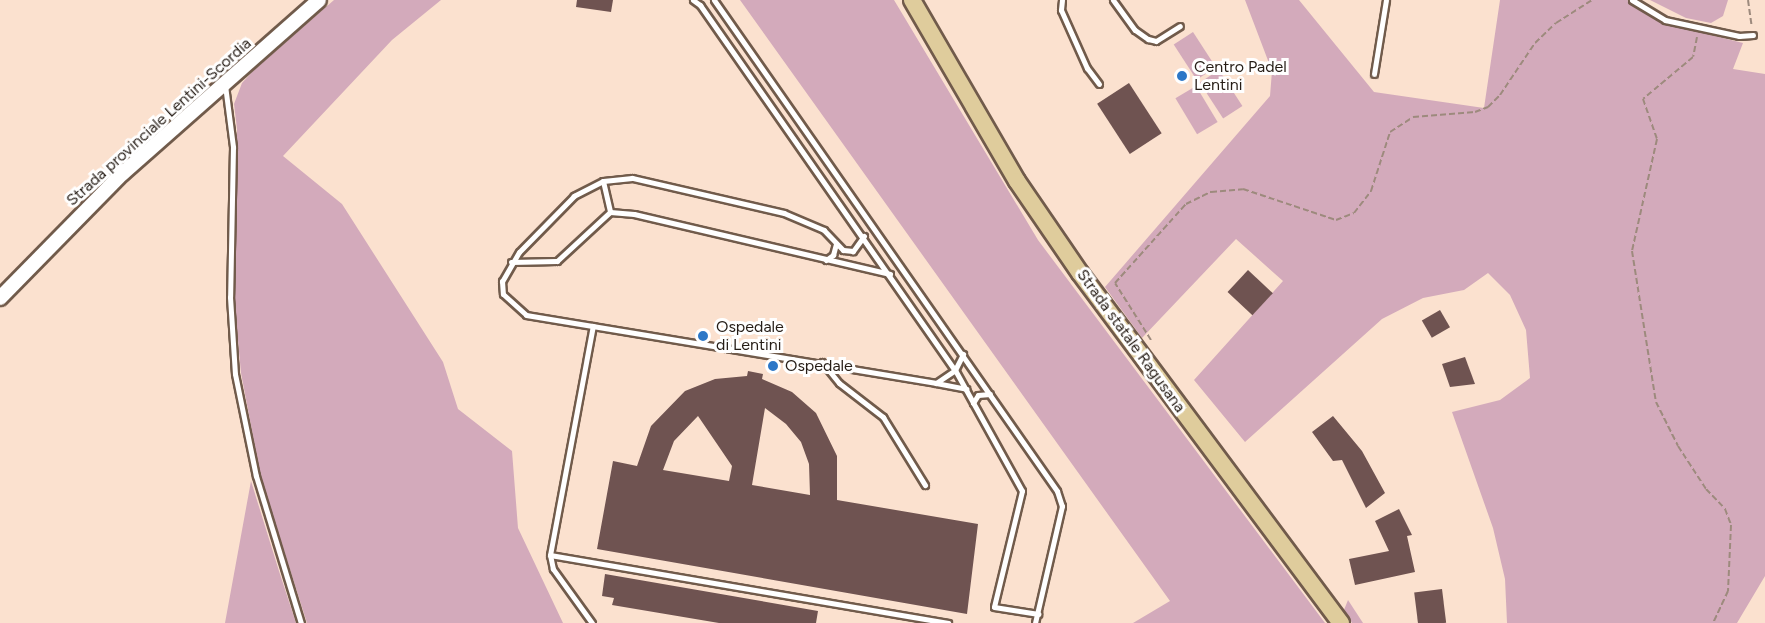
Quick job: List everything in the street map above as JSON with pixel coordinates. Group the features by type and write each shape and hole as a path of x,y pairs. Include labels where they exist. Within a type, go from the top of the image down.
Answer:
{"main road":[{"path":"905,0 937,47"},
{"path":"912,0 937,47"},
{"name":"Strada statale Ragusana","path":"937,47 1017,181 1080,273 1341,623"}],"street":[{"name":"Strada provinciale Lentini-Scordia","path":"0,298 123,173 319,0"}],"lane":[{"path":"693,0 864,236 966,389 1022,491 994,608 1038,614"},
{"path":"714,0 1057,491 1062,506 1035,623"},
{"path":"1062,0 1061,10 1087,68 1099,84"},
{"path":"1113,0 1135,30 1148,39 1156,41 1180,26"},
{"path":"1374,74 1386,0"},
{"path":"1632,0 1665,20 1753,35"},
{"path":"224,84 233,147 230,297 235,374 256,476 301,623"},
{"path":"864,236 853,252 836,244 824,230 784,213 632,178 603,181 574,196 511,262 502,281 503,294 512,305 526,315 822,362 966,389"},
{"path":"603,181 610,212"},
{"path":"511,262 557,261 610,212 634,214 890,274"},
{"path":"826,260 833,255 836,244"},
{"path":"592,326 550,555 553,569 592,623"},
{"path":"936,383 955,370 963,354"},
{"path":"822,362 839,383 883,417 925,485"},
{"path":"973,403 978,395 990,394"},
{"path":"550,555 948,623"}],"path":[{"path":"1155,347 1115,283 1186,204 1211,192 1243,189 1335,220 1354,213 1371,191 1390,132 1413,117 1475,112 1488,107 1500,95 1535,43 1556,23 1592,0"},
{"path":"1748,0 1753,35"},
{"path":"1697,27 1693,57 1644,99 1657,140 1632,251 1656,402 1678,446 1706,489 1725,509 1731,525 1728,591 1713,623"}],"shaded area":[{"path":"334,0 441,0 392,40 283,156 342,204 443,362 458,409 512,451 518,528 563,623 307,623 261,478 241,373 234,298 237,129 234,104 242,83 254,70"},
{"path":"740,0 894,0 1038,240 1325,623 1133,623 1170,601"},
{"path":"1245,0 1299,0 1374,92 1484,108 1500,0 1627,0 1663,23 1743,43 1733,69 1765,74 1765,576 1737,623 1507,623 1505,579 1493,528 1452,412 1500,400 1530,378 1526,330 1510,295 1488,273 1464,290 1423,298 1382,319 1245,442 1194,380 1283,281 1236,239 1142,338 1105,287 1270,96 1272,71"},
{"path":"1650,0 1728,0 1723,16 1711,23 1686,18"},
{"path":"1193,32 1216,67 1197,80 1174,45"},
{"path":"1219,70 1242,106 1223,119 1200,83"},
{"path":"1196,86 1218,122 1197,134 1175,98"},
{"path":"251,481 279,571 296,623 225,623"},
{"path":"1348,600 1363,623 1352,623 1344,610"}],"building":[{"path":"577,0 613,0 611,12 576,7"},
{"path":"1129,83 1162,133 1130,154 1097,104"},
{"path":"1248,270 1273,293 1252,315 1228,292"},
{"path":"1440,310 1450,327 1432,338 1422,320"},
{"path":"1465,357 1475,384 1450,387 1442,364"},
{"path":"748,371 763,374 762,379 792,392 816,413 837,456 837,500 978,524 967,614 597,549 613,461 637,466 651,426 685,391 715,379 747,376","holes":["765,408 786,424 801,442 809,464 810,495 752,485","698,416 732,466 729,481 663,470 674,441"]},
{"path":"1333,416 1362,451 1385,493 1366,508 1342,460 1333,461 1312,432"},
{"path":"1399,509 1412,535 1407,536 1415,572 1355,585 1349,559 1389,551 1375,521"},
{"path":"605,574 818,611 816,623 719,623 612,605 614,598 602,596"},
{"path":"1442,589 1446,623 1418,623 1414,592"}],"place":[{"name":"Centro Padel Lentini","path":"1182,76"},
{"name":"Ospedale di Lentini","path":"703,336"},
{"name":"Ospedale","path":"773,366"}]}
